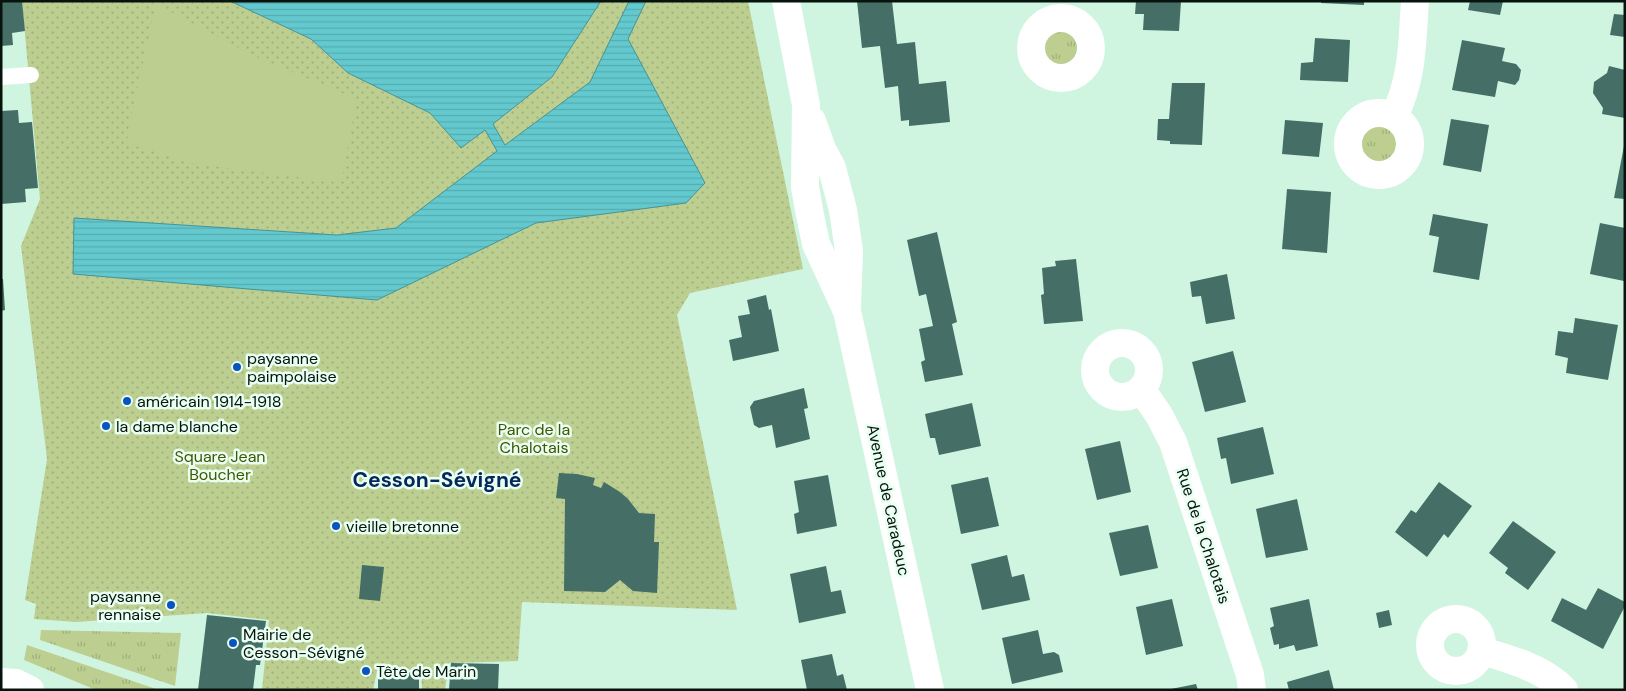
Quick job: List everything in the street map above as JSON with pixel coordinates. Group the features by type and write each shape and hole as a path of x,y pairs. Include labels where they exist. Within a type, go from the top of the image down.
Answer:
{"street":[{"name":"Avenue de Caradeuc","path":"786,1 806,105 805,187 810,216 816,244 847,311 930,690"},
{"path":"1394,116 1407,86 1411,62 1414,1"},
{"name":"Rue de la Chalotais","path":"1141,389 1160,414 1173,442 1250,675 1252,690"},
{"path":"1481,650 1523,665 1544,675 1564,690"},
{"path":"1,682 16,683 30,690"}],"lane":[{"path":"1,77 31,75"}],"green space":[{"name":"Parc de la Chalotais","path":"22,1 230,1 311,39 348,73 430,113 461,148 552,77 601,1 748,1 803,269 690,293 677,315 737,610 522,602 518,661 449,663 445,690 422,690 421,669 377,671 373,690 262,690 269,620 207,613 76,622 34,619 36,604 25,600 47,459 21,246 40,199"},
{"path":"156,4 254,56 357,99 341,183 190,163 127,143 128,130"},
{"path":"1061,31 1068,32 1073,36 1077,41 1077,55 1073,60 1068,64 1061,65 1054,64 1049,60 1045,55 1044,48 1045,41 1049,36 1054,32"},
{"path":"1378,126 1385,127 1391,131 1395,137 1395,151 1391,157 1385,161 1378,162 1371,161 1365,157 1361,151 1360,144 1361,137 1365,131 1371,127"},
{"path":"41,630 181,633 175,686 40,640"},
{"path":"27,645 159,690 96,690 24,660"}],"water":[{"path":"230,1 601,1 552,77 493,124 505,145 590,82 629,1 646,1 628,39 705,183 686,203 536,223 377,300 73,274 74,218 337,235 396,228 497,151 485,130 461,148 430,113 348,73 311,39"}],"building":[{"path":"1,1 22,1 25,31 12,33 13,45 1,46"},
{"path":"857,1 892,1 897,44 915,42 919,84 946,81 950,122 909,126 909,120 901,121 898,86 885,88 880,46 862,48"},
{"path":"1136,1 1181,1 1179,31 1143,30 1144,14 1135,14"},
{"path":"1321,1 1364,1 1364,5 1321,3"},
{"path":"1470,1 1503,1 1500,15 1468,10"},
{"path":"1614,14 1625,15 1625,37 1610,35"},
{"path":"1315,38 1350,40 1348,82 1300,80 1301,63 1313,62"},
{"path":"1462,40 1505,48 1502,61 1516,64 1521,70 1519,80 1515,85 1498,81 1495,97 1452,90"},
{"path":"1609,66 1625,70 1625,118 1602,114 1603,108 1593,93 1594,82 1607,73"},
{"path":"1172,83 1205,83 1202,145 1170,144 1170,141 1157,140 1158,119 1169,119"},
{"path":"18,110 19,123 32,122 38,188 25,189 26,202 1,204 1,111"},
{"path":"1451,119 1489,125 1481,172 1443,165"},
{"path":"1285,120 1323,123 1319,157 1282,154"},
{"path":"1625,146 1625,199 1614,198"},
{"path":"1287,189 1331,192 1327,253 1282,249"},
{"path":"1433,214 1488,224 1479,280 1433,272 1439,237 1429,235"},
{"path":"1600,223 1625,228 1624,281 1590,274"},
{"path":"937,232 957,322 952,324 963,375 925,382 921,362 925,360 919,329 933,326 926,294 919,296 907,240"},
{"path":"1076,259 1083,321 1044,324 1041,295 1044,294 1042,268 1056,266 1055,261"},
{"path":"1227,274 1235,319 1206,324 1201,296 1192,297 1190,282"},
{"path":"1,279 3,279 5,310 1,311"},
{"path":"766,295 769,310 771,309 779,351 733,361 729,340 742,337 738,316 750,314 747,300"},
{"path":"1575,318 1618,325 1608,380 1566,373 1568,358 1555,355 1558,331 1573,333"},
{"path":"1233,351 1246,402 1205,412 1192,362"},
{"path":"804,388 808,408 804,409 810,439 776,448 772,425 759,428 754,425 750,407 754,401"},
{"path":"972,403 981,446 939,455 935,438 930,438 925,414"},
{"path":"1263,427 1274,474 1231,484 1226,458 1221,459 1217,438"},
{"path":"1120,441 1131,492 1097,500 1085,449"},
{"path":"559,473 595,478 593,485 601,488 604,482 628,499 639,513 655,514 654,542 659,542 657,593 633,591 620,580 605,592 564,591 565,499 556,498"},
{"path":"828,475 837,526 797,534 794,514 799,512 794,481"},
{"path":"988,477 999,526 961,534 951,485"},
{"path":"1439,482 1472,506 1448,538 1444,534 1427,557 1395,532 1411,510 1416,513"},
{"path":"1297,499 1308,550 1266,558 1256,509"},
{"path":"1513,521 1556,552 1528,590 1505,573 1508,568 1489,553"},
{"path":"1148,525 1158,568 1120,576 1109,533"},
{"path":"1007,555 1012,577 1024,574 1030,600 982,610 971,564"},
{"path":"362,565 384,567 380,601 359,599"},
{"path":"826,566 831,592 841,590 846,613 799,623 790,574"},
{"path":"1598,588 1625,602 1625,606 1603,649 1551,621 1562,598 1586,610"},
{"path":"1172,599 1183,646 1146,655 1136,607"},
{"path":"1309,599 1318,646 1296,651 1294,645 1279,649 1279,644 1274,645 1270,628 1274,626 1270,608"},
{"path":"1389,610 1392,625 1379,628 1376,613"},
{"name":"Mairie de Cesson-Sévigné","path":"207,615 266,621 260,665 256,665 253,690 198,690"},
{"path":"1038,630 1043,654 1054,652 1059,655 1063,672 1012,684 1002,638"},
{"path":"832,654 837,676 843,674 847,690 807,690 801,660"},
{"path":"451,663 499,664 498,690 449,690"},
{"path":"1329,670 1334,690 1289,690 1287,682"},
{"name":"Mairie de Cesson-Sévigné","path":"378,671 419,673 419,690 378,690"},
{"path":"1196,684 1198,690 1171,690 1171,689"}],"place":[{"name":"paysanne paimpolaise","path":"237,367"},
{"name":"américain 1914-1918","path":"127,401"},
{"name":"la dame blanche","path":"106,426"},
{"name":"vieille bretonne","path":"336,526"},
{"name":"paysanne rennaise","path":"171,605"},
{"name":"Mairie de Cesson-Sévigné","path":"233,643"},
{"name":"Tête de Marin","path":"366,671"}],"district":[{"name":"Cesson-Sévigné","path":"437,480"}],"park label":[{"name":"Square Jean Boucher","path":"220,465"}]}
